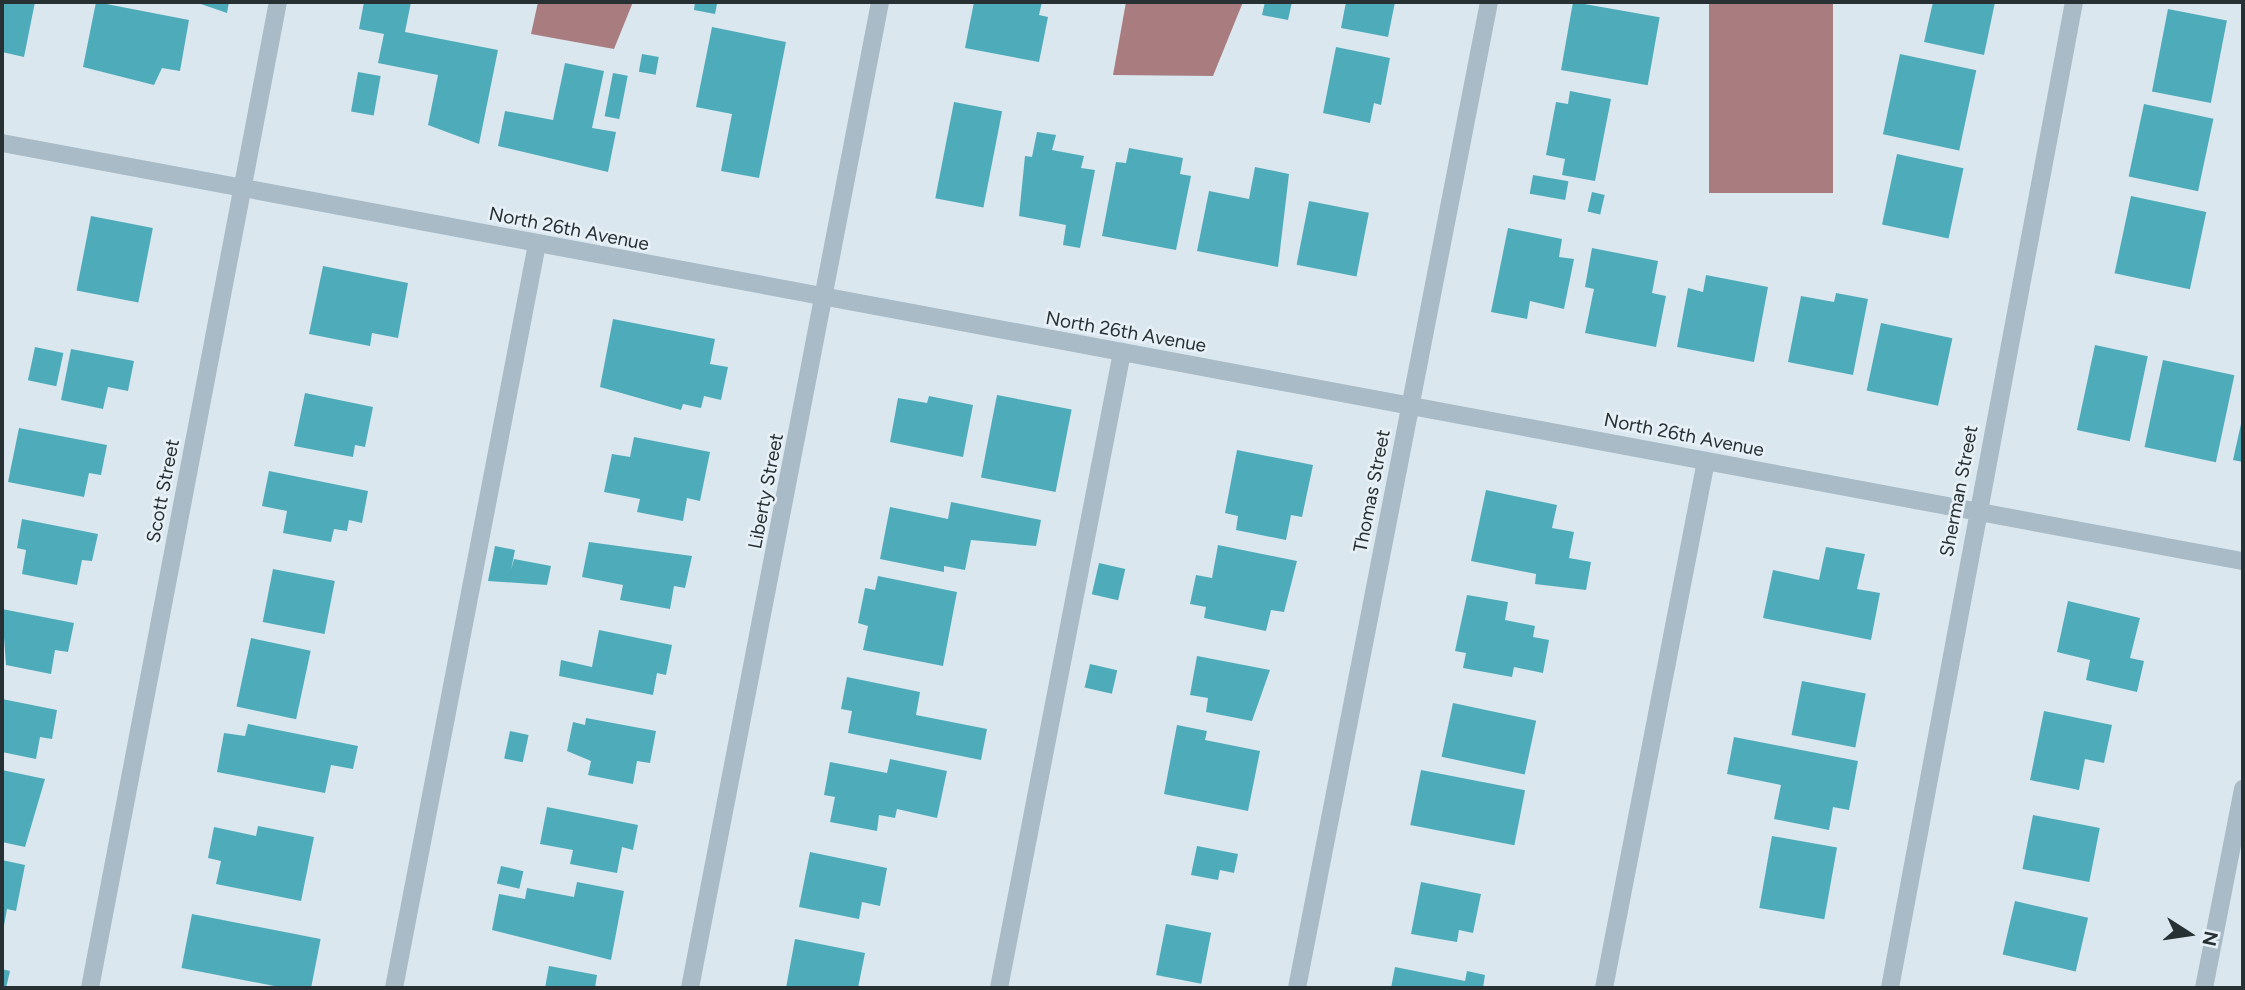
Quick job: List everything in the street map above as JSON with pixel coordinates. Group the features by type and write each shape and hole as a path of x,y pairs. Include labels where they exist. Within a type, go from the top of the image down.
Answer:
{"street":[{"name":"Scott Street","path":"90,988 278,2"},
{"name":"Liberty Street","path":"691,988 880,2"},
{"name":"Thomas Street","path":"1297,988 1489,2"},
{"name":"Sherman Street","path":"1891,988 1976,511 2074,2"},
{"name":"North 26th Avenue","path":"2,144 2243,561"},
{"path":"394,988 537,244"},
{"path":"999,988 1122,352"},
{"path":"1604,988 1706,461"},
{"path":"2204,988 2243,789"}],"shaded area":[{"path":"538,2 633,2 614,49 531,34"},
{"path":"1126,2 1243,2 1213,76 1113,75"},
{"path":"1709,2 1833,2 1833,193 1709,193"}],"building":[{"path":"2,2 35,2 24,57 2,52"},
{"path":"96,2 189,20 180,71 162,68 154,85 83,67"},
{"path":"195,2 229,2 227,13"},
{"path":"364,2 411,2 405,32 498,50 479,144 428,125 438,75 378,63 384,34 359,29"},
{"path":"695,2 717,4 715,14 694,10"},
{"path":"974,2 1042,2 1039,15 1048,17 1039,62 965,48"},
{"path":"1265,2 1292,2 1288,20 1262,15"},
{"path":"1346,2 1395,2 1388,37 1341,28"},
{"path":"1573,2 1660,17 1648,85 1561,70"},
{"path":"1933,2 1995,2 1984,55 1924,42"},
{"path":"2168,9 2227,20 2211,103 2152,91"},
{"path":"712,27 786,42 759,178 721,171 732,114 696,107"},
{"path":"1336,47 1390,58 1381,105 1374,103 1370,123 1323,113"},
{"path":"642,54 659,57 656,75 639,72"},
{"path":"1900,54 1976,70 1959,150 1883,134"},
{"path":"565,63 604,71 592,128 616,132 608,172 498,146 505,111 553,120"},
{"path":"358,72 381,76 374,115 351,111"},
{"path":"613,73 628,76 619,119 605,116"},
{"path":"1570,91 1611,99 1595,181 1562,175 1565,159 1546,155 1556,102 1568,104"},
{"path":"954,102 1002,111 983,208 935,198"},
{"path":"2144,104 2213,119 2198,191 2129,176"},
{"path":"1037,132 1056,135 1052,150 1084,156 1081,168 1095,170 1080,248 1063,245 1066,225 1019,216 1025,156 1032,157"},
{"path":"1129,148 1183,158 1180,174 1191,176 1176,250 1102,236 1116,162 1126,163"},
{"path":"1897,154 1964,168 1949,239 1882,224"},
{"path":"1255,167 1289,174 1278,267 1197,251 1209,191 1249,199"},
{"path":"1533,175 1568,181 1565,200 1530,194"},
{"path":"1592,192 1605,195 1600,214 1588,211"},
{"path":"2131,196 2206,212 2190,289 2115,273"},
{"path":"1309,201 1369,213 1356,276 1297,265"},
{"path":"91,216 153,228 138,303 76,291"},
{"path":"1508,228 1562,239 1559,257 1574,259 1564,309 1530,301 1527,319 1491,312"},
{"path":"1592,248 1658,261 1652,293 1666,296 1656,347 1585,333 1594,289 1585,287"},
{"path":"323,266 408,283 398,338 372,333 370,346 309,334"},
{"path":"1706,275 1768,287 1754,362 1677,347 1688,288 1703,292"},
{"path":"1836,293 1868,299 1853,375 1788,362 1801,296 1834,302"},
{"path":"613,319 715,339 710,364 728,367 721,400 704,396 701,408 683,404 681,410 600,387"},
{"path":"1881,323 1952,338 1938,406 1867,390"},
{"path":"2095,345 2148,356 2130,441 2077,430"},
{"path":"35,347 63,353 56,386 28,380"},
{"path":"71,349 134,361 128,391 108,387 103,409 61,400"},
{"path":"2163,360 2234,375 2216,462 2144,447"},
{"path":"305,393 373,407 365,447 355,445 353,457 294,446"},
{"path":"997,395 1072,410 1056,492 981,477"},
{"path":"929,396 973,405 963,457 890,442 898,398 927,403"},
{"path":"2243,415 2243,462 2233,460"},
{"path":"19,428 107,445 101,475 89,473 84,497 8,482"},
{"path":"634,437 710,452 700,501 687,498 683,521 637,512 640,499 604,492 612,454 630,457"},
{"path":"1237,450 1313,465 1302,517 1291,515 1286,540 1236,530 1238,516 1225,513"},
{"path":"269,471 368,491 362,523 349,520 347,531 334,529 331,542 283,533 287,511 262,506"},
{"path":"1486,490 1557,505 1552,528 1574,532 1569,558 1591,562 1586,590 1535,584 1536,574 1471,561"},
{"path":"951,502 1041,520 1036,546 971,540 965,570 944,566 944,572 880,559 890,507 948,519"},
{"path":"22,519 98,534 92,561 82,560 77,585 22,574 26,550 17,548"},
{"path":"589,542 692,556 685,588 674,586 670,609 620,600 623,585 582,577"},
{"path":"1218,545 1297,561 1284,612 1271,610 1266,631 1204,618 1206,607 1190,604 1196,575 1212,578"},
{"path":"495,546 515,550 511,570 514,559 551,566 547,585 488,581"},
{"path":"1826,547 1865,554 1857,589 1880,593 1871,640 1763,618 1773,570 1819,580"},
{"path":"1099,563 1125,569 1118,600 1092,594"},
{"path":"273,569 335,581 325,634 263,622"},
{"path":"878,576 957,592 943,666 863,650 868,626 858,623 865,588 875,590"},
{"path":"1467,595 1508,602 1505,620 1535,626 1533,637 1549,640 1543,673 1514,667 1512,677 1463,668 1466,653 1455,651"},
{"path":"2068,601 2140,618 2130,658 2144,661 2137,692 2086,680 2090,660 2057,652"},
{"path":"2,609 74,623 68,652 55,650 51,674 6,665"},
{"path":"599,630 672,645 666,675 657,673 653,695 559,676 561,660 592,667"},
{"path":"251,638 311,651 296,719 236,706"},
{"path":"1197,656 1270,670 1252,721 1206,712 1208,698 1190,695"},
{"path":"1090,664 1117,670 1112,694 1085,687"},
{"path":"847,677 920,692 916,715 987,729 981,760 848,733 852,711 841,709"},
{"path":"1802,681 1866,693 1855,747 1792,735"},
{"path":"2,699 57,710 52,739 40,737 36,759 2,752"},
{"path":"1453,703 1536,721 1525,774 1442,757"},
{"path":"2044,711 2112,725 2104,763 2085,759 2079,790 2030,780"},
{"path":"586,718 656,731 650,763 637,761 633,784 588,775 591,761 567,751 573,722 585,725"},
{"path":"248,724 358,746 353,769 331,765 325,793 217,772 224,733 245,736"},
{"path":"1177,725 1207,731 1205,740 1260,751 1248,811 1164,794"},
{"path":"510,731 529,735 523,762 504,758"},
{"path":"1734,737 1858,761 1849,810 1833,807 1829,830 1774,819 1781,785 1727,774"},
{"path":"890,759 947,771 937,818 897,809 895,818 879,815 877,831 830,822 835,797 824,795 830,762 887,773"},
{"path":"2,770 45,779 25,847 2,842"},
{"path":"1421,770 1525,790 1514,845 1410,825"},
{"path":"547,807 638,825 633,850 622,847 617,873 570,864 573,850 540,844"},
{"path":"2033,815 2100,828 2089,882 2023,869"},
{"path":"258,826 314,837 301,901 216,884 221,861 208,858 214,827 256,836"},
{"path":"1772,836 1837,847 1824,919 1759,908"},
{"path":"1197,846 1238,854 1234,873 1220,870 1218,880 1191,875"},
{"path":"810,852 887,868 880,906 862,902 859,919 799,907"},
{"path":"2,860 25,865 16,911 7,909 3,931"},
{"path":"501,866 523,871 519,889 497,884"},
{"path":"577,882 624,891 611,960 492,930 499,894 525,899 527,888 574,897"},
{"path":"1421,882 1481,894 1473,933 1459,930 1457,942 1411,934"},
{"path":"2015,901 2088,918 2076,971 2003,955"},
{"path":"192,914 321,939 311,988 284,988 182,968"},
{"path":"1166,924 1211,933 1201,984 1156,975"},
{"path":"795,939 865,953 858,988 786,988"},
{"path":"549,966 597,975 595,988 545,988"},
{"path":"1395,967 1465,981 1467,971 1485,975 1483,988 1391,988"},
{"path":"2,969 10,971 6,988 2,988"}]}
